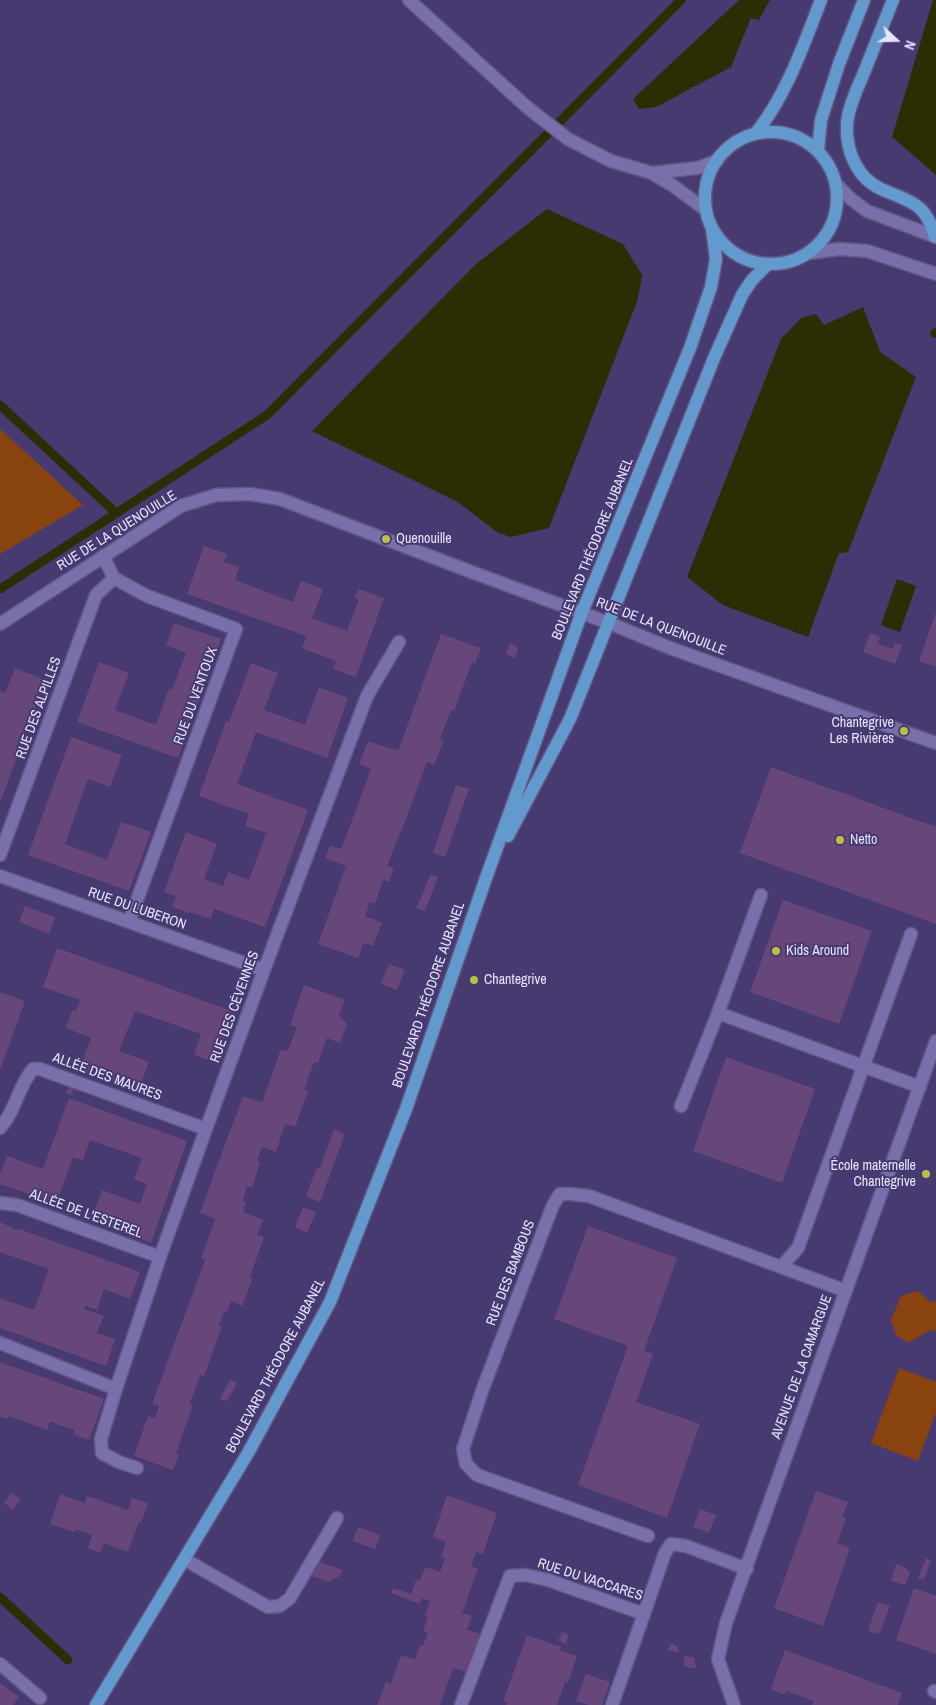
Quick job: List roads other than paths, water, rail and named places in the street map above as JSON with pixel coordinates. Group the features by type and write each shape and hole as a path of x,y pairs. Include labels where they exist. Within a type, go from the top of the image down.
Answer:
{"main road":[{"path":"756,133 770,115 787,84 821,0"},
{"path":"818,151 821,120 839,64 864,0"},
{"path":"893,0 855,94 847,124 849,153 860,172 874,186 922,209 931,220 936,237"},
{"path":"770,131 796,136 818,151 830,166 836,184 837,203 834,221 826,237 810,253 790,262 767,265 750,261 735,254 722,243 712,229 706,210 704,190 711,171 722,154 738,141 756,133 770,131"},
{"name":"BOULEVARD THÉODORE AUBANEL","path":"96,1705 248,1453 330,1302 406,1109 486,878 582,612 690,348 711,286 716,259 712,229"},
{"name":"BOULEVARD THÉODORE AUBANEL","path":"486,878 570,719 714,358 742,296 752,280 767,265"}],"street":[{"path":"409,0 528,108 568,138 611,161 652,173 706,210"},
{"path":"652,173 697,168 717,161"},
{"path":"836,184 867,211 936,237"},
{"path":"810,253 839,249 866,251 936,274"},
{"name":"RUE DE LA QUENOUILLE","path":"0,624 181,506 216,495 250,494 280,499 582,612 670,648 936,743"},
{"path":"103,556 114,578"},
{"name":"RUE DES ALPILLES","path":"0,855 96,595 114,578"},
{"name":"RUE DU VENTOUX","path":"114,578 147,596 236,629 129,922"},
{"name":"RUE DES CÉVENNES","path":"137,1468 102,1454 101,1439 116,1389 206,1129 367,696 398,642"},
{"name":"RUE DU LUBERON","path":"0,876 264,970"},
{"path":"681,1106 718,1013 761,895"},
{"path":"781,1267 798,1248 911,934"},
{"path":"718,1013 920,1087"},
{"name":"AVENUE DE LA CAMARGUE","path":"734,1705 718,1659 726,1624 936,1041"},
{"name":"ALLÉE DES MAURES","path":"0,1128 8,1119 27,1075 33,1069 40,1069 206,1129"},
{"name":"RUE DES BAMBOUS","path":"648,1536 477,1475 466,1464 463,1449 483,1388 553,1206 560,1194 589,1196 846,1291"},
{"name":"ALLÉE DE L'ESTEREL","path":"0,1203 17,1205 160,1258"},
{"path":"0,1343 116,1389"},
{"path":"184,1559 268,1606 280,1606 290,1598 337,1518"},
{"name":"RUE DU VACCARES","path":"461,1705 510,1576 525,1575 548,1580 644,1614 665,1553 671,1544 686,1546 747,1569"},
{"path":"612,1705 644,1614"},
{"path":"0,1664 40,1698"}],"waterway":[{"path":"0,589 267,415 681,0"},
{"path":"0,405 116,513"},
{"path":"0,1597 68,1660"}],"place":[{"name":"Quenouille","path":"386,539"},
{"name":"Chantegrive Les Rivières","path":"904,731"},
{"name":"Netto","path":"840,840"},
{"name":"Kids Around","path":"776,951"},
{"name":"Chantegrive","path":"474,980"},
{"name":"École maternelle Chantegrive","path":"926,1174"}]}
